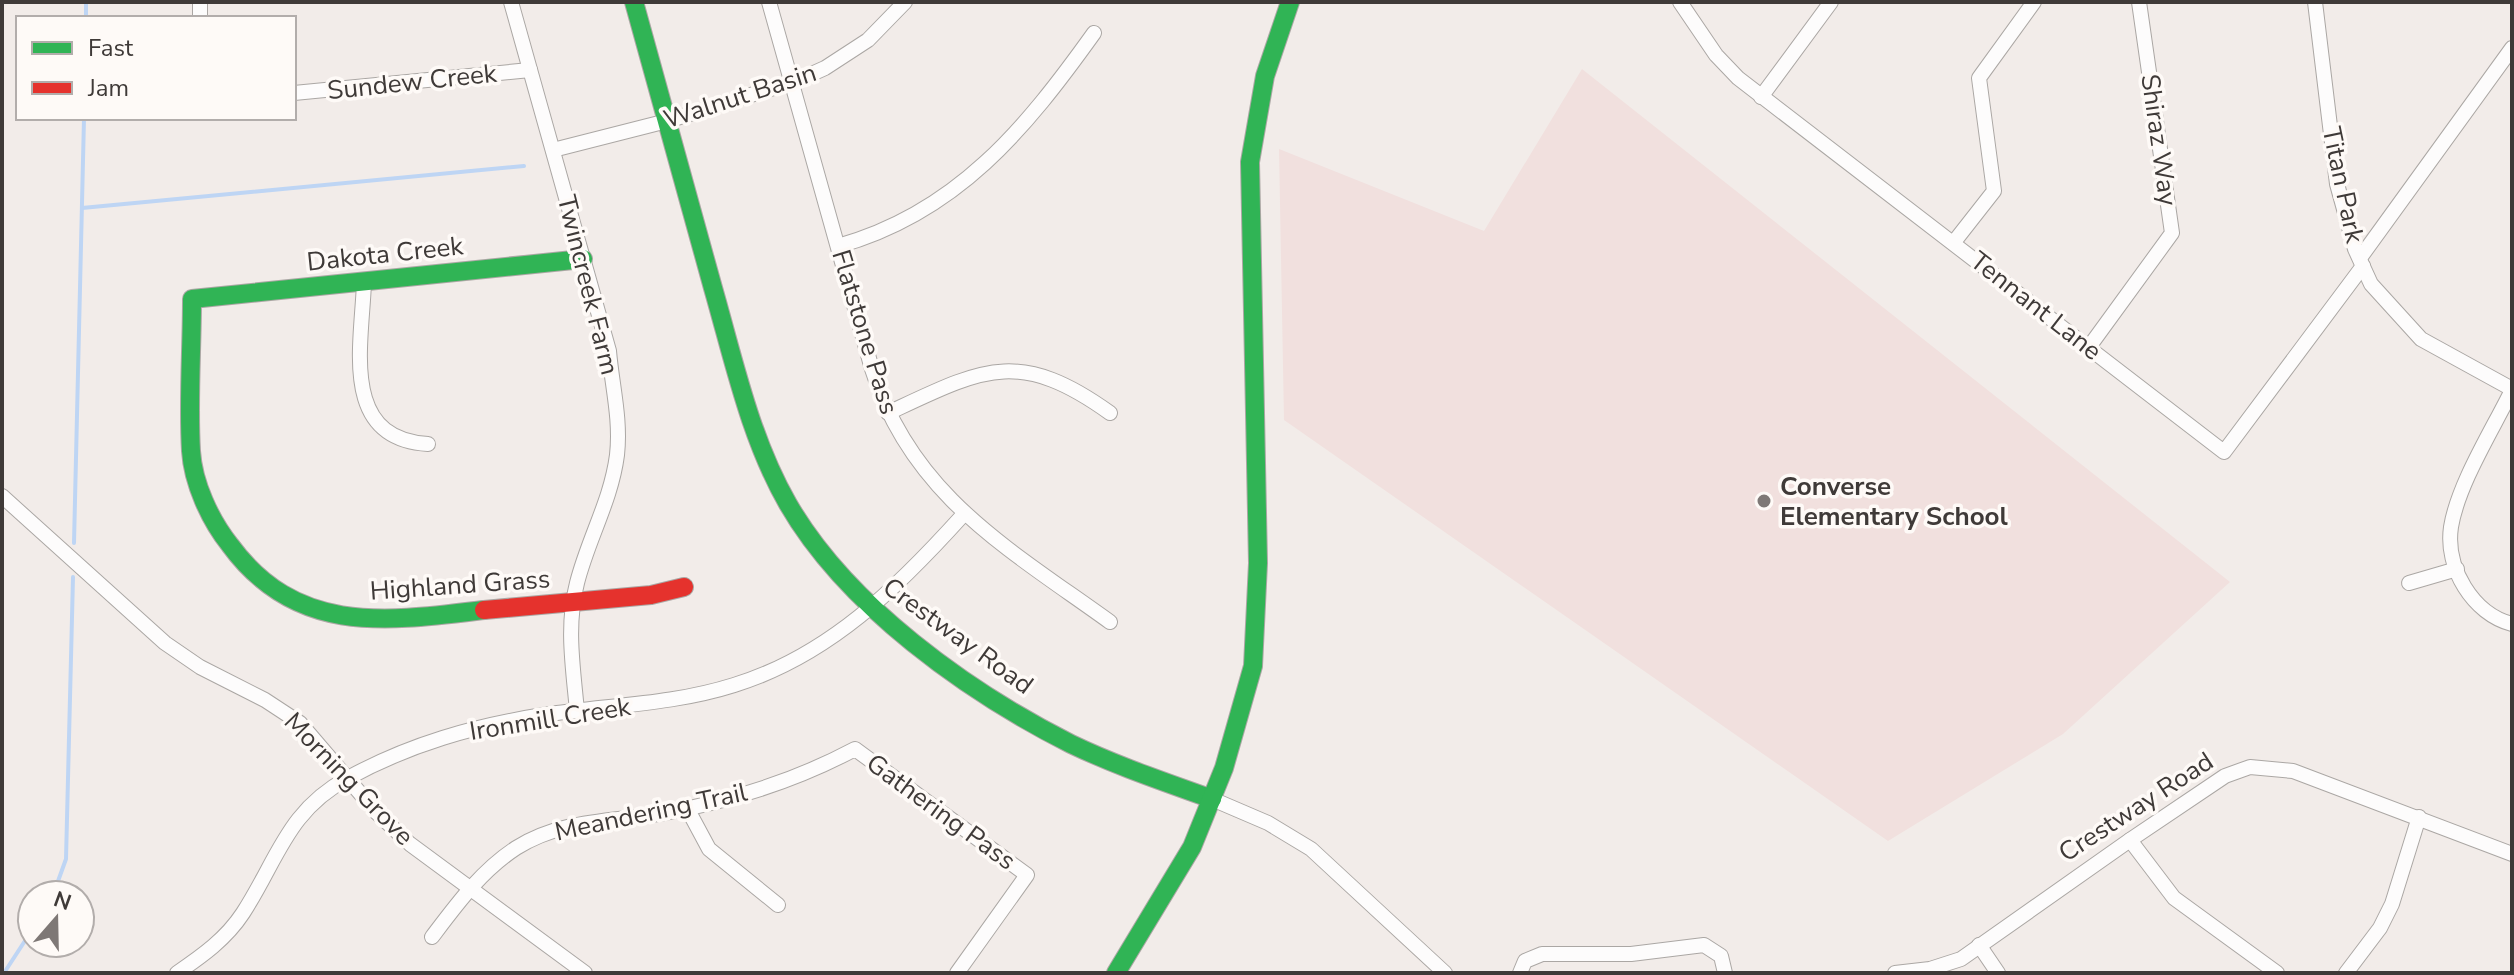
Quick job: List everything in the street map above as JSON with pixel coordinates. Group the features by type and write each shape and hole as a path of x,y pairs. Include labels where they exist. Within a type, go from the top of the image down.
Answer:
{"street":[{"name":"Twincreek Farm","path":"511,2 609,351 618,434 605,510 580,572 573,602 569,635 577,711"},
{"name":"Crestway Road","path":"634,2 744,398 762,450 798,520 826,558 871,607 931,654 1035,723 1112,762 1268,823 1311,849 1445,973"},
{"name":"Flatstone Pass","path":"769,2 888,413 930,480 963,515 1110,622"},
{"name":"Walnut Basin","path":"553,150 667,121 792,82 825,68 868,40 905,2"},
{"path":"1116,973 1176,878 1212,799 1237,730 1253,666 1258,563 1250,162 1265,76 1290,2"},
{"name":"Tennant Lane","path":"1680,2 1716,55 1761,97 2224,452 2361,262"},
{"path":"1761,97 1831,2"},
{"path":"1954,242 1994,191 1979,78 2034,2"},
{"name":"Shiraz Way","path":"2089,347 2172,233 2139,2"},
{"name":"Titan Park","path":"2315,2 2337,184 2371,284 2421,339 2512,390"},
{"path":"838,246 907,218 979,170 1043,105 1094,33"},
{"path":"2361,262 2512,48"},
{"name":"Sundew Creek","path":"296,93 530,70"},
{"name":"Dakota Creek","path":"192,299 583,259"},
{"path":"364,282 363,401 387,433 411,444 428,444"},
{"name":"Highland Grass","path":"192,299 191,453 195,478 215,526 241,563 257,577 303,605 358,619 396,619 651,595 684,587"},
{"path":"888,413 963,378 1002,371 1053,378 1076,389 1110,413"},
{"path":"2512,390 2465,488 2451,527 2457,569 2468,594 2496,620 2512,624"},
{"name":"Morning Grove","path":"2,496 165,643 200,667 265,700 300,723 393,829 585,973"},
{"name":"Ironmill Creek","path":"177,973 223,939 243,913 286,832 306,808 346,779 394,755 471,729 577,711 662,702 736,685 824,642 871,607 906,578 963,515"},
{"path":"2409,583 2457,569"},
{"name":"Meandering Trail","path":"432,937 469,888 509,853 553,830 580,822 687,808 794,779 855,749"},
{"name":"Gathering Pass","path":"855,749 1027,875 957,973"},
{"name":"Crestway Road","path":"1895,973 1948,964 2225,776 2250,767 2293,771 2512,854"},
{"path":"687,808 709,849 778,905"},
{"path":"2346,973 2380,928 2392,904 2419,817"},
{"path":"2130,840 2174,898 2277,973"},
{"path":"1520,973 1525,961 1532,956 1631,954 1704,945 1721,956 1725,973"},
{"path":"1979,945 1998,973"}],"shaded area":[{"name":"Converse Elementary School","path":"1582,69 2230,582 2063,734 1888,841 1284,420 1279,149 1484,231"}],"waterway":[{"path":"86,2 86,16"},
{"path":"74,543 84,120"},
{"path":"82,208 524,166"},
{"path":"59,879 66,859 73,577"},
{"path":"4,973 16,955"}],"traffic: fast":[{"path":"634,2 753,426 788,504 813,541 876,611 913,643 992,699 1088,752 1212,799"},
{"path":"1116,973 1192,847 1224,768 1253,666 1258,563 1250,162 1265,76 1290,2"},
{"path":"484,610 412,618 345,616 313,608 284,595 256,574 216,524 195,476 190,432 192,299 583,259"}],"traffic: jam":[{"path":"484,610 651,595 684,587"}],"place":[{"name":"Converse Elementary School","path":"1764,501"}]}
